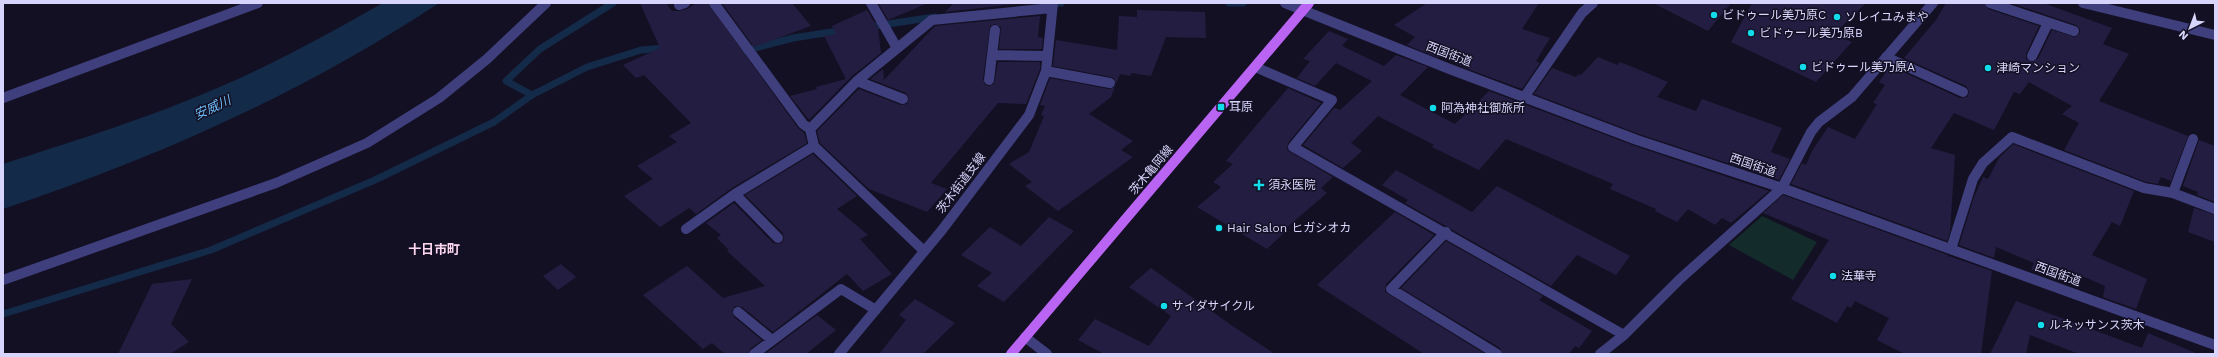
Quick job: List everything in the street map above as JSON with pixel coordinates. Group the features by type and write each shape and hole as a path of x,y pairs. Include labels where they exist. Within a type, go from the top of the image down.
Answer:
{"main road":[{"name":"茨木亀岡線","path":"1011,354 1306,7"}],"street":[{"path":"3,98 258,3"},
{"path":"3,280 276,183 367,143 439,98 488,59 546,3"},
{"path":"714,3 803,124 810,129 814,146 924,251"},
{"path":"871,3 897,48"},
{"name":"西国街道","path":"1285,3 1306,7 1638,140 1782,188 2215,345"},
{"path":"1525,96 1582,13 1593,3"},
{"path":"1600,354 1624,335 1680,279 1782,188 1811,132 1819,122 1852,97 1933,3"},
{"path":"1990,3 2074,31"},
{"path":"2083,3 2215,35"},
{"path":"2120,3 2121,12"},
{"path":"810,129 857,81 932,20 1052,5"},
{"name":"茨木街道支線","path":"839,354 924,251 1029,115 1046,71 1052,5"},
{"path":"2032,56 2048,23"},
{"path":"989,80 995,30"},
{"path":"992,55 1047,56"},
{"path":"1886,57 1963,92"},
{"path":"1255,67 1332,100 1293,147 1446,232 1624,335"},
{"path":"1046,71 1110,83"},
{"path":"857,81 903,99"},
{"path":"1951,249 1973,179 1983,163 2012,137 2144,188 2173,193 2215,209"},
{"path":"2173,193 2193,139"},
{"path":"686,229 735,194 814,146"},
{"path":"735,194 778,238"},
{"path":"1446,232 1391,289 1497,354"},
{"path":"754,354 841,289 876,310"},
{"path":"738,312 772,340"},
{"path":"1025,338 1047,354"}],"green space":[{"path":"1762,216 1817,242 1793,280 1729,245"}],"water":[{"name":"安威川","path":"383,3 439,3 336,66 283,94 228,120 117,168 3,209 3,164 141,118 222,86 284,57"}],"building":[{"path":"640,3 666,3 672,11 678,11 687,9 697,3 708,3 798,128 804,133 807,143 732,188 696,214 689,208 660,227 624,196 653,179 637,166 677,142 669,136 691,123 644,75 636,78 623,65 660,48"},
{"path":"722,3 792,3 811,26 754,47"},
{"path":"928,3 888,20 879,4"},
{"path":"954,3 1024,3 945,12"},
{"path":"1427,3 1539,3 1522,29 1550,38 1536,61 1540,63 1522,89 1468,69 1441,56 1438,58 1407,45 1415,37 1394,25"},
{"path":"1653,3 1731,3 1708,31"},
{"path":"1752,3 1866,3 1834,34 1852,42 1816,82 1731,42"},
{"path":"1946,3 1984,3 1988,9 2039,26 2026,54 2026,59 2032,62 2038,59 2052,30 2075,37 2080,33 2080,29 2076,25 2011,3 2046,4 2112,28 2103,44 2129,54 2099,101 2188,136 2171,181 2161,177 2158,184 2146,182 2064,150 2079,123 2062,114 2072,106 2029,82 2020,94 2014,92 1994,130 1954,113 1931,148 1955,155 1950,232 1947,241 1791,184 1802,163 1806,165 1812,151 1828,127 1855,139 1877,104 1873,103 1885,85 1879,82 1890,66 1960,98 1967,97 1969,91 1966,86 1904,58 1936,20"},
{"path":"867,10 878,28 881,53 852,76 809,120 790,96 846,79 824,36 836,35 832,26"},
{"path":"1137,10 1205,12 1206,38 1166,37 1151,76 1131,73 1130,76 1120,74 1116,84 1114,78 1111,77 1053,66 1056,40 1117,50 1119,16 1137,17"},
{"path":"1040,16 1038,37 1043,38 1042,49 999,49 1001,27 995,24 990,26 983,79 985,85 989,86 994,84 998,62 1040,62 1040,69 1026,104 998,103 931,183 947,189 927,212 869,189 820,143 817,131 859,89 901,105 907,104 909,98 906,93 870,79 883,69 884,80 935,26"},
{"path":"1329,31 1348,39 1342,46 1384,66 1396,55 1428,67 1400,95 1455,124 1489,91 1635,146 1769,191 1731,223 1722,218 1715,225 1688,209 1677,222 1655,211 1656,209 1610,189 1613,184 1506,139 1479,170 1432,147 1434,145 1378,116 1351,143 1362,151 1343,168 1303,145 1334,108 1340,110 1372,81 1336,63 1315,86 1297,78 1310,61 1303,59"},
{"path":"1598,57 1617,65 1620,62 1668,82 1657,97 1696,111 1702,99 1782,128 1771,152 1790,159 1779,180 1639,134 1534,94 1552,68 1576,77 1578,74 1581,75"},
{"path":"1050,78 1109,89 1115,87 1111,97 1089,114 1133,141 1121,150 1133,157 1058,211 1025,186 1032,182 1009,164 1029,152 1044,116 1041,115 1045,106 1040,105"},
{"path":"1288,88 1321,103 1288,143 1287,150 1333,177 1321,188 1327,193 1285,229 1287,230 1267,249 1197,207 1221,187 1213,182 1233,164 1226,161"},
{"path":"2199,140 2215,146 2215,202 2197,195 2198,192 2183,186"},
{"path":"2013,144 2134,191 2120,226 2112,222 2092,255 2147,279 2136,309 2103,297 2105,286 2062,267 2055,280 2031,269 2034,263 1996,247 1994,258 1959,245 1974,197 1983,177 1988,179 1999,158"},
{"path":"813,154 857,196 837,209 868,235 860,239 892,274 863,291 847,274 773,332 742,307 735,306 732,311 734,317 762,340 750,349 748,354 725,354 712,343 703,349 643,295 687,266 723,298 765,286 727,251 729,250 717,238 721,235 706,223 734,203 773,243 782,243 784,239 783,233 745,195"},
{"path":"1396,170 1472,212 1497,186 1630,256 1616,275 1577,255 1551,286 1405,203 1408,200 1382,185"},
{"path":"1783,195 1948,255 1948,258 1949,256 1992,271 1981,354 1905,354 1877,340 1889,318 1855,301 1851,308 1847,306 1837,323 1791,299 1829,240 1763,213"},
{"path":"2194,208 2215,215 2215,242 2188,232"},
{"path":"1395,212 1434,235 1386,284 1385,292 1485,354 1424,354 1317,285"},
{"path":"1049,217 1074,231 1004,302 977,286 992,273 961,255 990,227 1021,246"},
{"path":"1446,241 1543,296 1539,300 1592,331 1579,348 1575,346 1569,354 1503,354 1500,348 1401,288"},
{"path":"561,264 576,277 558,290 543,276"},
{"path":"1151,268 1275,354 1104,354 1078,340 1095,319 1149,346 1171,316 1129,287"},
{"path":"192,279 171,324 189,342 170,354 118,354 152,284"},
{"path":"915,299 955,323 923,354 879,354 906,320 899,315"},
{"path":"2016,301 2142,348 2148,333 2198,354 2079,354 2030,335 2026,354 1990,354"},
{"path":"817,315 836,330 806,354 765,354"}],"waterway":[{"path":"532,95 506,81 540,49 613,3"},
{"path":"1048,4 1061,3"},
{"path":"1229,3 1243,3"},
{"path":"868,27 935,17"},
{"path":"744,51 793,38 844,30"},
{"path":"532,95 587,67 641,50 667,48"},
{"path":"3,314 211,250 375,180 494,122 532,95"}],"place":[{"name":"ビドゥール美乃原C","path":"1714,15"},
{"name":"ソレイユみまや","path":"1837,17"},
{"name":"ビドゥール美乃原B","path":"1751,33"},
{"name":"ビドゥール美乃原A","path":"1803,67"},
{"name":"津崎マンション","path":"1988,68"},
{"name":"耳原","path":"1221,107"},
{"name":"阿為神社御旅所","path":"1433,108"},
{"name":"須永医院","path":"1259,185"},
{"name":"Hair Salon ヒガシオカ","path":"1219,228"},
{"name":"法華寺","path":"1833,276"},
{"name":"サイダサイクル","path":"1164,306"},
{"name":"ルネッサンス茨木","path":"2041,325"}],"district":[{"name":"十日市町","path":"434,249"}]}
